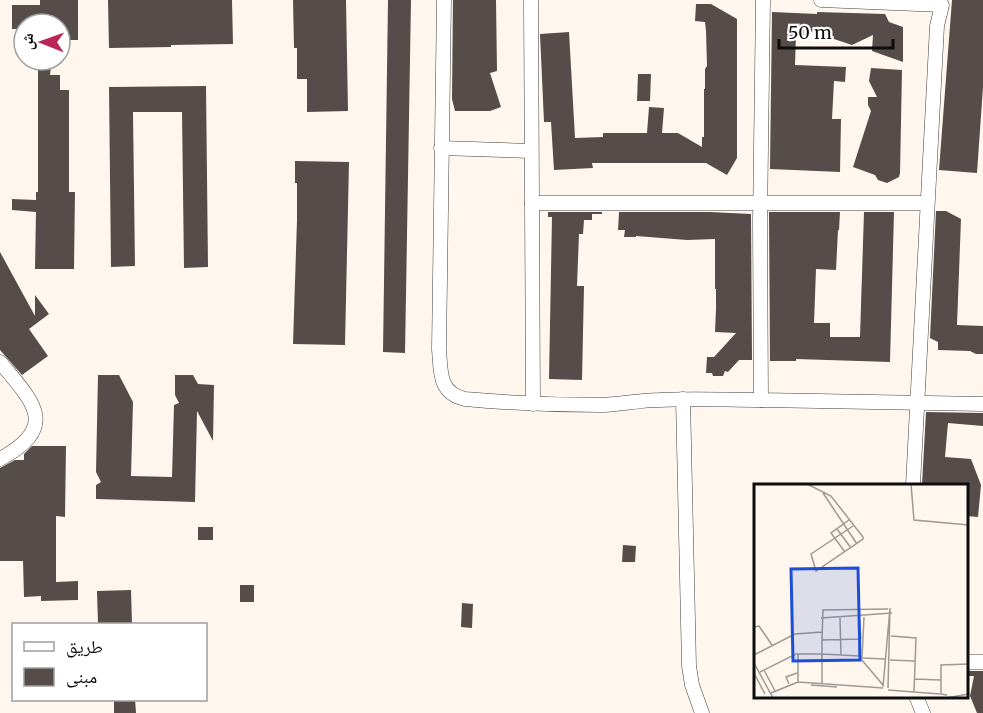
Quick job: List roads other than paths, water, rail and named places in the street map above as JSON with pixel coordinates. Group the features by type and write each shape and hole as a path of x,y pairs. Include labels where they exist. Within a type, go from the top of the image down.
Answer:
{"street":[{"path":"444,0 439,349 441,375 445,387 451,393 458,398 465,399 533,404 600,405 682,399 983,404"},
{"path":"531,0 533,404"},
{"path":"761,400 763,0"},
{"path":"821,0 943,2 937,26 913,484"},
{"path":"441,148 531,151"},
{"path":"532,203 927,203"},
{"path":"0,362 27,395 36,413 35,427 22,445 0,459"},
{"path":"682,399 689,666 702,713"},
{"path":"917,698 923,713"}]}
